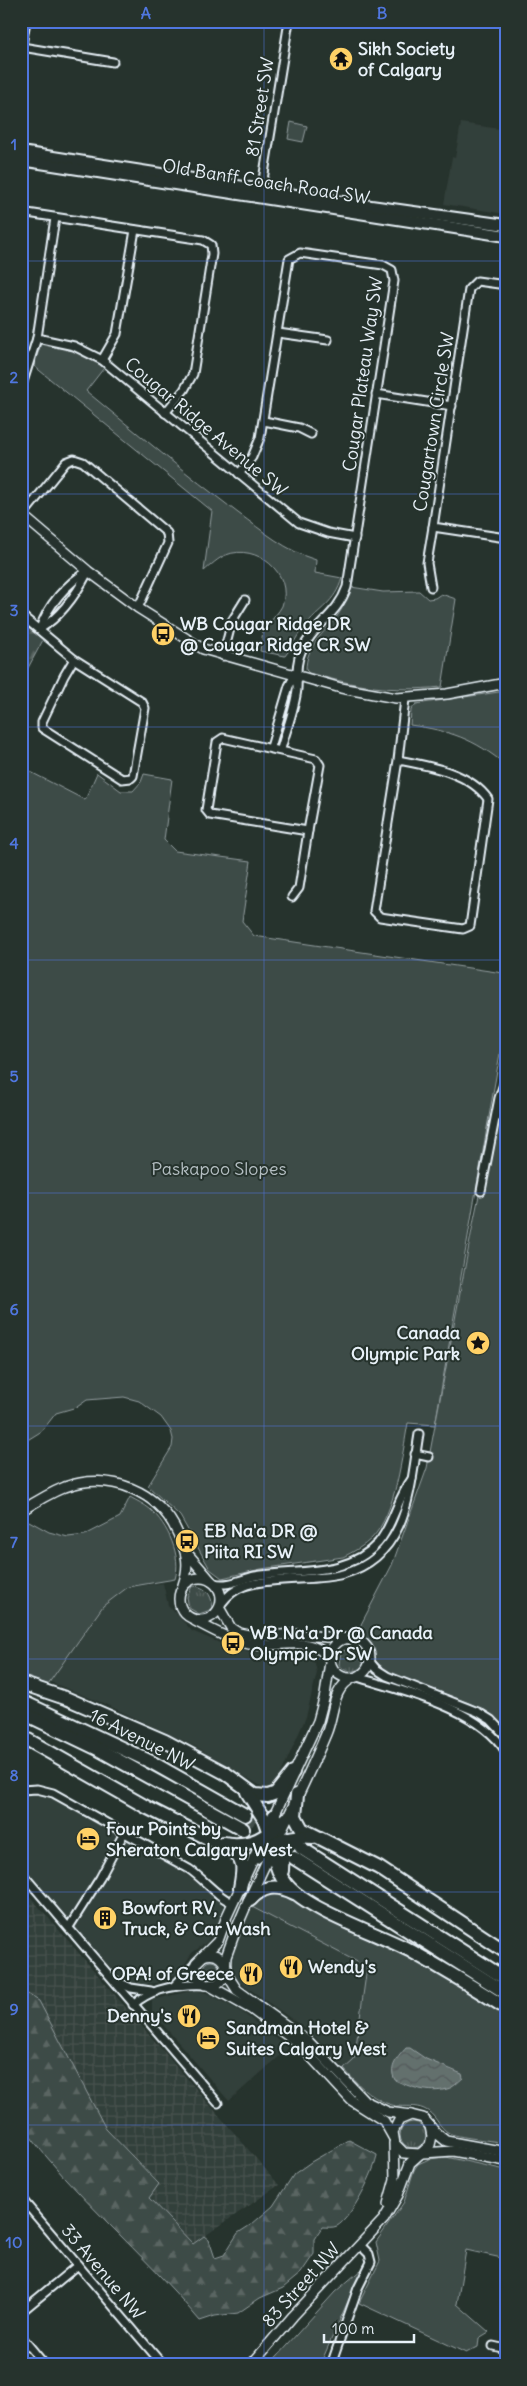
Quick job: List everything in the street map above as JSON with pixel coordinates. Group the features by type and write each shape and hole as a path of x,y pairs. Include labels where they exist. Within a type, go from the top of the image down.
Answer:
{"highway":[{"path":"21,1684 76,1703 165,1741 225,1773 244,1788 259,1796 272,1795 283,1787 293,1772"},
{"name":"16 Avenue NW","path":"21,1701 143,1758 245,1815"},
{"name":"16 Avenue NW","path":"21,1712 96,1748 243,1829"},
{"path":"21,1736 240,1856 243,1870 240,1888"},
{"path":"244,1788 255,1802 271,1840 278,1870 284,1881 296,1894"},
{"path":"298,1795 295,1813 298,1823 308,1840 424,1925 506,1980"},
{"path":"255,1858 271,1840 279,1818"},
{"path":"204,1837 232,1845 241,1845 294,1836 347,1850 379,1868 459,1922 506,1950"},
{"path":"284,1881 282,1862 285,1852 294,1840 308,1840"},
{"path":"294,1858 506,1993"},
{"path":"250,1900 259,1891 271,1886 285,1889 319,1908 411,1951 506,2008"},
{"path":"424,1925 506,1970"}],"main road":[{"name":"Old Banff Coach Road SW","path":"21,152 506,236"},
{"name":"Old Banff Coach Road SW","path":"21,160 260,194 506,225"}],"street":[{"path":"21,52 26,21"},
{"name":"81 Street SW","path":"260,194 289,21"},
{"path":"22,47 113,62"},
{"path":"21,212 203,240 212,245 213,250 192,374 184,390 166,413"},
{"path":"21,388 37,338 55,218"},
{"path":"102,360 117,334 135,230"},
{"name":"Cougar Plateau Way SW","path":"239,474 257,448 264,421 288,263 292,256 300,253 388,267 392,270 394,281 348,587 343,600 306,643 300,653 295,675"},
{"name":"Cougartown Circle SW","path":"506,284 477,281 469,289 433,527 506,538"},
{"path":"278,333 328,340"},
{"name":"Cougar Ridge Avenue SW","path":"37,338 74,346 102,360 299,523 328,533 355,538"},
{"path":"21,377 28,369"},
{"path":"376,394 452,406"},
{"path":"264,421 299,428 311,434"},
{"path":"138,608 168,543 167,533 83,462 74,458 66,462 22,515 88,572 138,608 192,644 223,656 356,691 405,699 447,694 506,683"},
{"path":"431,586 427,563 433,527"},
{"path":"40,629 44,617 73,579 88,572"},
{"path":"223,656 232,621 245,600"},
{"path":"21,615 74,659 142,702 145,708 133,776 131,778 122,779 42,728 42,722 74,659"},
{"path":"271,747 289,686 295,675"},
{"path":"281,749 297,689 295,675"},
{"path":"398,760 451,773 476,787 488,799 470,926 463,929 380,917 374,911 398,760 405,699"},
{"path":"292,897 299,888 320,765 316,759 281,749 223,738 217,742 206,810 210,815 308,831"},
{"path":"481,1191 499,1098 505,1081 506,1065"},
{"path":"195,1621 210,1618 232,1592 243,1586 258,1582 342,1574 372,1560 383,1551 395,1533 412,1490 419,1434"},
{"path":"416,1454 429,1457"},
{"path":"183,1585 198,1579 228,1585 256,1576 324,1569 357,1560 382,1537 396,1511 404,1489 412,1478"},
{"path":"21,1511 65,1487 100,1482 121,1484 146,1496 164,1510 176,1529 187,1553 213,1582 221,1595 221,1606 231,1628 250,1636 292,1634 349,1639 364,1646 370,1662 380,1672 478,1712 491,1720 506,1736"},
{"path":"187,1553 188,1572 179,1595 179,1605 185,1615 233,1640 250,1644 310,1645 323,1651 339,1673 412,1694 474,1720 493,1734 506,1752"},
{"path":"279,1818 293,1772 318,1721 325,1694 331,1651 336,1644 349,1639"},
{"path":"279,1818 298,1795 327,1732 338,1691 346,1682 366,1671 370,1662"},
{"path":"21,1790 53,1793 189,1869 204,1880 222,1898 233,1903"},
{"path":"69,1927 100,1878 124,1833"},
{"path":"133,2005 144,1995 154,1991 174,1986 208,1985 220,1982 226,1970 228,1951 250,1900 271,1840"},
{"path":"174,1986 218,1941 233,1903 255,1858"},
{"path":"21,1872 218,2103"},
{"path":"199,1959 210,1954 223,1960 226,1970 237,1990 309,2042 365,2101 388,2112 423,2118 439,2136 451,2142 506,2152"},
{"path":"199,1959 196,1976 208,1985 251,2008 299,2044 351,2100 384,2122 393,2139 404,2153 420,2154 449,2150 506,2161"},
{"path":"111,1979 131,1988 154,1991"},
{"path":"393,2139 394,2128 399,2120 411,2115"},
{"path":"420,2154 432,2140 430,2126"},
{"name":"83 Street NW","path":"375,2228 390,2199 395,2179 393,2139"},
{"name":"83 Street NW","path":"252,2365 293,2316 375,2228 393,2205 412,2160 420,2154"},
{"name":"33 Avenue NW","path":"21,2198 163,2365"},
{"path":"331,2365 358,2288 371,2262 369,2254 360,2245"},
{"path":"21,2312 78,2265"},
{"path":"21,2336 45,2365"},
{"path":"494,2346 506,2350"}],"shaded area":[{"path":"461,123 506,130 506,214 444,204 452,157 455,158"},
{"path":"163,1583 168,1605 192,1631 234,1649 262,1654 300,1652 315,1663 317,1673 306,1717 280,1776 272,1786 264,1788 196,1747 105,1704 48,1681 103,1606 128,1587"},
{"path":"21,1785 23,1789 53,1793 124,1833 210,1891 224,1907 217,1925 207,1942 192,1953 179,1973 157,1983 140,1985 123,1979 69,1927 21,1872"},
{"path":"21,1886 279,2185 193,2244 149,2198 159,2183 106,2129 39,2002 24,1992 21,1981"},
{"path":"252,1907 367,1967 354,2061 344,2069 311,2033 237,1980 233,1973 232,1960 234,1948"},
{"path":"194,1990 207,1993 242,2012 289,2048 229,2101 152,2012 152,2000"}],"green space":[{"path":"291,122 307,126 303,142 288,139"},
{"path":"52,338 68,341 107,364 86,391 180,468 257,527 285,546 316,560 315,573 342,578 335,594 301,631 285,656 260,651 264,624 268,625 282,606 283,582 277,572 260,557 238,552 223,556 204,571 212,511 34,366 42,340"},
{"path":"351,587 383,592 419,591 428,599 435,598 441,594 456,599 442,687 406,689 375,687 327,678 309,673 306,670 312,647 338,615"},
{"path":"27,627 43,640 21,681 21,635"},
{"path":"506,691 506,765 483,748 461,737 410,725 411,710 416,704"},
{"name":"Paskapoo Slopes","path":"21,767 85,800 97,773 121,791 133,791 141,782 144,774 172,779 164,840 175,851 251,861 242,921 254,936 503,973 506,989 506,1019 435,1425 408,1423 397,1483 387,1514 372,1538 343,1557 261,1569 222,1578 210,1569 180,1516 148,1486 172,1447 173,1439 171,1431 161,1417 139,1401 124,1397 87,1400 77,1407 56,1413 42,1431 21,1444"},
{"name":"Canada Olympic Park","path":"502,1087 506,1089 506,1730 487,1712 469,1703 387,1672 375,1660 369,1643 356,1634 392,1565 427,1468 474,1219"},
{"path":"130,1497 150,1509 168,1532 177,1561 175,1579 128,1587 103,1606 46,1687 21,1678 21,1525 29,1521 49,1532 68,1537 85,1535 120,1517"},
{"path":"192,1586 197,1586 208,1593 213,1609 199,1614 189,1608 187,1597"},
{"path":"350,1648 358,1652 364,1665 358,1670 347,1671 339,1664 341,1652"},
{"path":"275,1889 437,1971 506,2013 506,2143 449,2133 428,2111 417,2107 397,2106 382,2101 361,2087 349,2075 344,2069 354,2060 367,1967 252,1907 260,1897"},
{"path":"208,1961 214,1961 219,1966 217,1975 208,1977 203,1972 203,1966"},
{"path":"21,1981 24,1992 39,2001 106,2129 159,2184 149,2198 193,2244 204,2236 209,2240 215,2258 224,2255 238,2233 273,2206 294,2174 311,2162 349,2140 377,2155 376,2162 356,2204 343,2222 337,2226 322,2227 314,2239 314,2254 301,2273 283,2288 260,2298 238,2313 215,2316 200,2321 156,2271 63,2176 21,2124"},
{"path":"413,2122 422,2126 426,2135 422,2144 413,2148 404,2144 400,2135 404,2126"},
{"path":"446,2157 506,2170 506,2259 466,2250 457,2304 489,2332 479,2338 478,2347 466,2353 359,2303 380,2261 376,2242 404,2202 414,2170 418,2164 429,2159"},
{"path":"362,2269 320,2365 269,2365 335,2292"}],"water":[{"path":"406,2048 410,2048 426,2059 462,2074 463,2078 449,2088 434,2091 413,2087 395,2080 393,2067"}],"tunnel":[{"path":"245,1815 273,1831"}],"place":[{"name":"Sikh Society of Calgary","path":"341,59"},
{"name":"WB Cougar Ridge DR @ Cougar Ridge CR SW","path":"163,634"},
{"name":"Canada Olympic Park","path":"478,1343"},
{"name":"EB Na'a DR @ Piita RI SW","path":"187,1541"},
{"name":"WB Na'a Dr @ Canada Olympic Dr SW","path":"233,1643"},
{"name":"Four Points by Sheraton Calgary West","path":"88,1839"},
{"name":"Bowfort RV, Truck, & Car Wash","path":"105,1918"},
{"name":"Wendy's","path":"291,1967"},
{"name":"OPA! of Greece","path":"251,1974"},
{"name":"Denny's","path":"189,2016"},
{"name":"Sandman Hotel & Suites Calgary West","path":"208,2038"}]}
